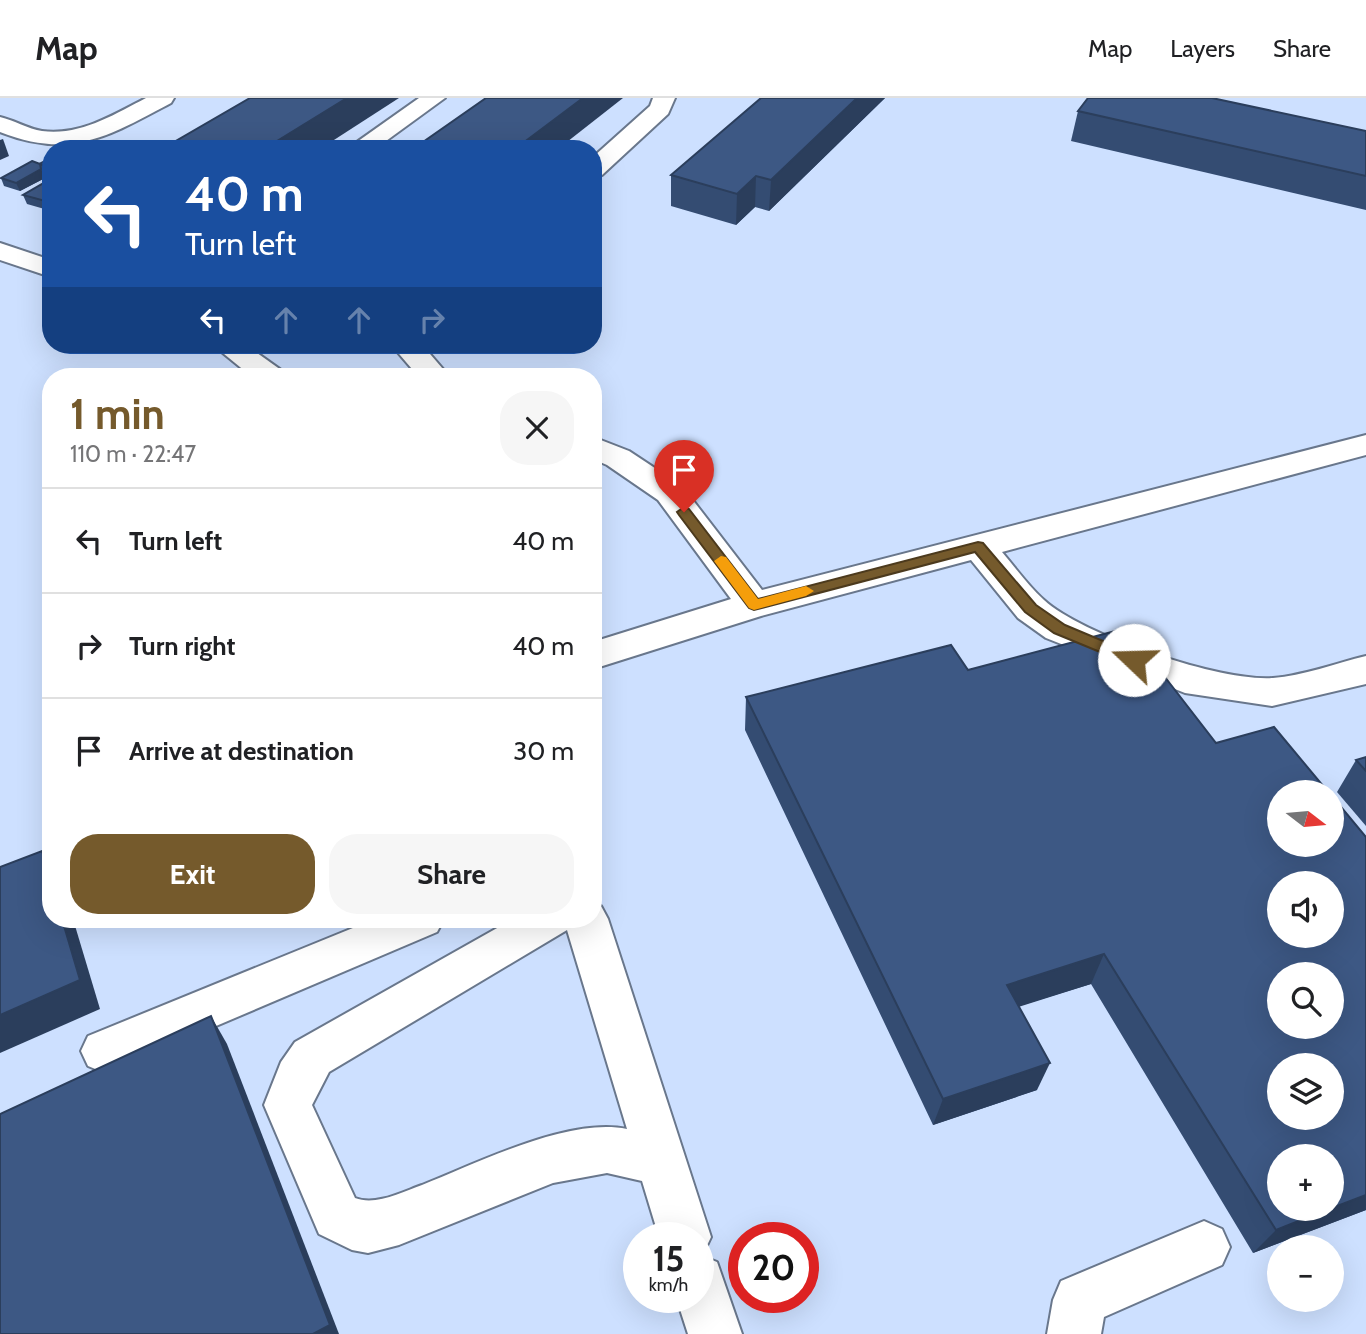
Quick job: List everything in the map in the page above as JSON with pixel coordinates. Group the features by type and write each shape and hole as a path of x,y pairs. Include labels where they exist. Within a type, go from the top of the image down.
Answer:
{"street":[{"path":"0,124 38,138 82,136 110,126 163,98"},
{"path":"372,140 433,98"},
{"path":"602,162 660,109 664,98"},
{"path":"0,251 42,266"},
{"path":"240,354 259,368"},
{"path":"414,354 427,368"},
{"path":"602,653 754,605 1365,446"},
{"path":"602,451 618,457 670,493 754,605"},
{"path":"978,546 1031,609 1059,629 1198,683 1272,692 1366,670"},
{"path":"105,1051 400,928"},
{"path":"535,928 312,1057 298,1077 288,1105 337,1216 352,1224 368,1227 399,1219 553,1159 583,1153 607,1149 661,1161"},
{"path":"589,928 680,1222"},
{"path":"1074,1334 1080,1300 1204,1247"},
{"path":"708,1313 715,1334"}],"shaded area":[{"path":"0,98 1366,98 1366,1334 0,1334"}],"building":[{"path":"250,98 347,98 279,140 178,140"},
{"path":"486,98 583,98 527,140 426,140"},
{"path":"761,98 857,98 771,180 756,176 737,194 671,175"},
{"path":"1088,98 1212,98 1366,131 1366,176 1078,111"},
{"path":"32,161 40,164 41,169 16,183 1,178"},
{"path":"42,184 42,200 23,195"},
{"path":"1127,628 1216,743 1274,727 1318,780 1267,780 1267,858 1344,858 1344,810 1366,837 1366,1195 1344,1203 1344,1144 1267,1144 1267,1216 1104,954 1007,985 1050,1063 943,1099 746,697 951,645 968,670"},
{"path":"1366,757 1366,771 1356,760"},
{"path":"42,851 42,928 65,928 80,980 0,1015 0,867"},
{"path":"211,1016 330,1325 313,1334 0,1334 0,1114"},
{"path":"1270,1221 1299,1221 1276,1230"}],"slow traffic":[{"path":"721,561 754,605 806,591"}],"route":[{"path":"684,512 754,605 978,546 1031,609 1059,629 1134,660"}]}
